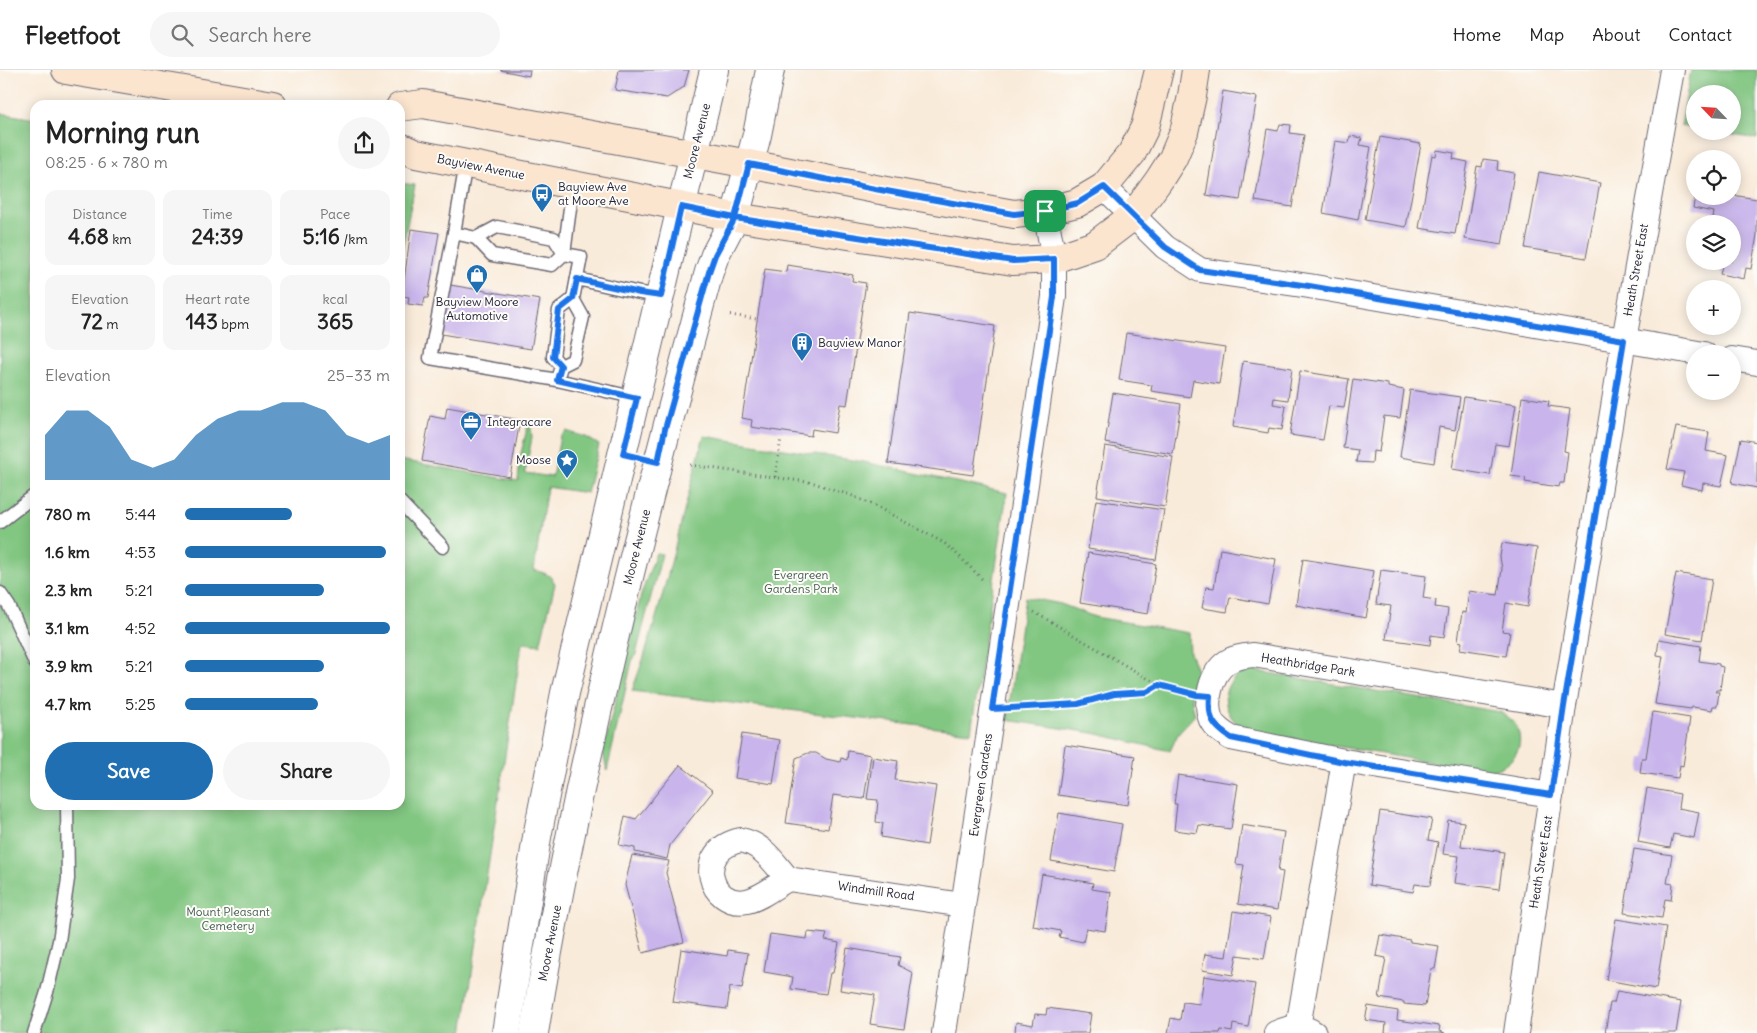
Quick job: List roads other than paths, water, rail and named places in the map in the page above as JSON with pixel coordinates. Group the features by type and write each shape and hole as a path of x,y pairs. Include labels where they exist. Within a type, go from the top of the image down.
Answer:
{"main road":[{"path":"66,70 243,100"},
{"path":"405,106 422,104 1014,214 1045,211 1078,203 1104,187 1132,154 1145,127 1159,70"},
{"name":"Bayview Avenue","path":"405,148 416,154 735,218 1013,261 1054,259 1095,245 1133,216 1173,158 1184,132 1196,70"}],"street":[{"name":"Moore Avenue","path":"506,1033 537,837 565,692 637,398 714,70"},
{"name":"Moore Avenue","path":"534,1033 564,868 615,635 665,429 709,272 715,255 735,218 770,70"},
{"name":"Heath Street East","path":"1516,1033 1564,706 1624,340 1672,70"},
{"path":"1104,187 1165,247 1200,270 1309,286 1686,351"},
{"name":"Evergreen Gardens","path":"944,1033 1054,297 1054,259 1045,211"},
{"path":"1741,360 1757,363"},
{"path":"623,454 658,462"},
{"name":"Heathbridge Park","path":"1551,795 1344,762 1231,738 1218,729 1212,720 1209,708 1210,696 1212,684 1226,662 1241,657 1253,656 1564,706"},
{"path":"1296,1031 1344,762"},
{"name":"Windmill Road","path":"788,879 964,904"}],"lane":[{"path":"466,163 430,358 557,380 637,398"},
{"path":"454,233 476,238 492,255 552,265 564,254 574,185"},
{"path":"476,238 497,227 554,238 564,254 581,257 573,299 583,317 573,360 561,366 557,380"},
{"path":"577,279 661,296"},
{"path":"561,366 553,357 559,310 573,299"},
{"path":"0,522 30,499"},
{"path":"405,507 443,547"},
{"path":"0,593 9,606 30,652"},
{"path":"34,1033 60,941 68,879 67,810"}],"place":[{"name":"Bayview Ave at Moore Ave","path":"542,213"},
{"name":"Bayview Moore Automotive","path":"477,294"},
{"name":"Bayview Manor","path":"802,362"},
{"name":"Integracare","path":"471,441"},
{"name":"Moose","path":"567,479"}],"park label":[{"name":"Evergreen Gardens Park","path":"801,582"},
{"name":"Mount Pleasant Cemetery","path":"228,919"}]}
